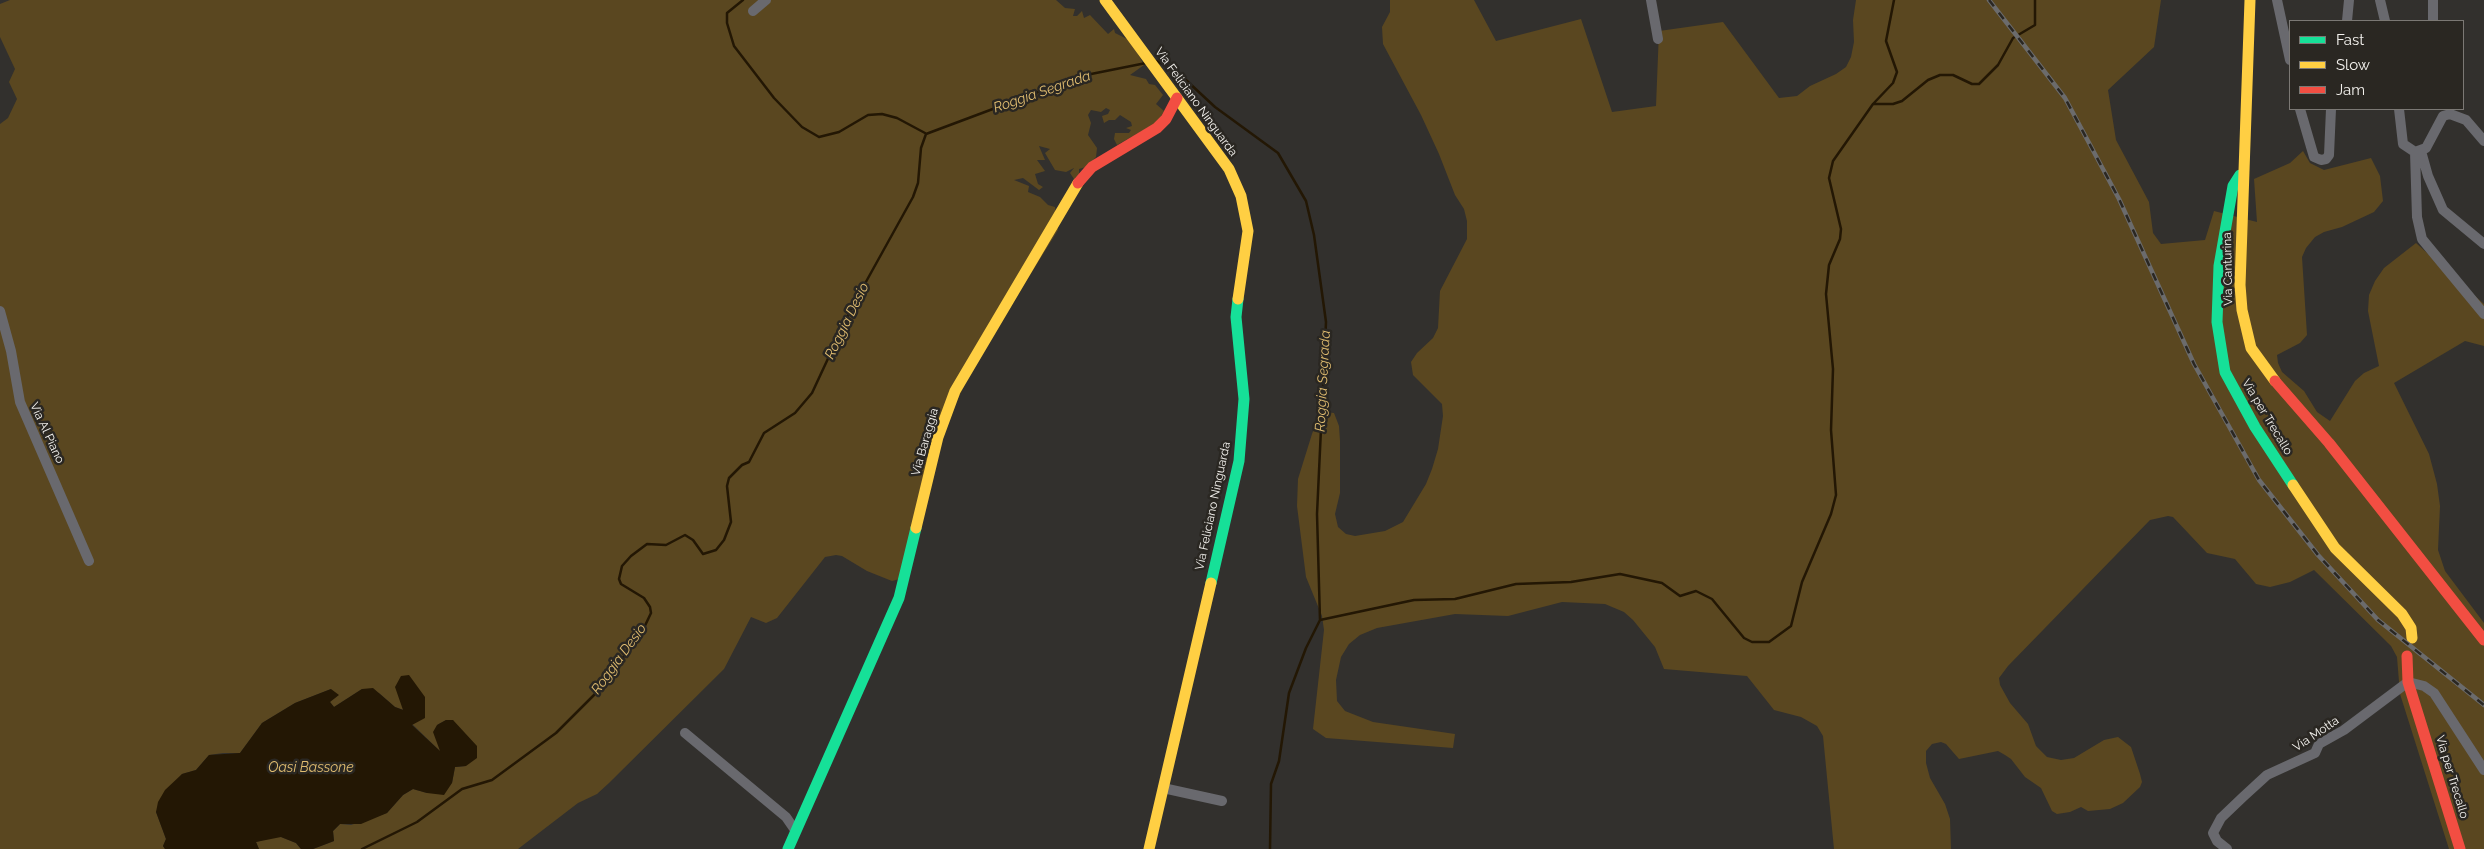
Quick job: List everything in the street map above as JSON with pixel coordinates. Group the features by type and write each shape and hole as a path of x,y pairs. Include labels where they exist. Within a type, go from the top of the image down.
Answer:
{"street":[{"path":"753,11 766,0"},
{"name":"Via Feliciano Ninguarda","path":"1105,0 1229,170 1241,196 1248,231 1236,316 1244,399 1239,461 1149,849"},
{"path":"1650,0 1658,39"},
{"name":"Via Canturina","path":"2250,0 2240,285 2242,310 2251,348 2277,384 2329,443 2445,588 2484,640"},
{"path":"2277,0 2289,55"},
{"path":"2347,20 2349,0"},
{"path":"2380,0 2384,20"},
{"path":"2433,0 2433,20"},
{"name":"Via Baraggia","path":"788,849 899,598 938,437 955,391 1079,182 1092,167 1157,128 1166,119 1177,98"},
{"path":"2300,110 2314,157 2321,160 2326,159 2329,155 2331,110"},
{"path":"2399,110 2403,144 2415,150 2443,210 2484,244"},
{"path":"2415,150 2426,148 2443,116 2448,112 2466,120 2484,141"},
{"path":"2415,150 2417,217 2422,239 2484,314"},
{"name":"Via per Trecallo","path":"2244,169 2233,186 2219,266 2217,322 2225,372 2255,427 2335,548 2402,614 2408,622 2412,638"},
{"name":"Via Al Piano","path":"0,311 9,343 20,402 89,561"},
{"name":"Via per Trecallo","path":"2408,656 2408,682 2460,849"},
{"path":"2408,682 2424,686 2434,693 2484,770"},
{"name":"Via Motta","path":"2227,849 2217,841 2213,833 2221,818 2243,797 2267,775 2315,753 2319,744 2344,730 2408,682"},
{"path":"685,733 786,817 796,830"},
{"path":"1163,788 1222,800"}],"shaded area":[{"path":"10,0 1056,0 1065,8 1075,9 1073,16 1077,16 1082,11 1084,18 1090,15 1108,34 1114,29 1115,33 1131,41 1144,65 1130,75 1146,79 1149,84 1155,85 1163,95 1156,104 1164,111 1158,122 1117,145 1114,139 1115,133 1129,133 1131,130 1126,128 1132,126 1131,122 1120,115 1115,120 1109,120 1104,123 1102,116 1108,114 1110,110 1106,108 1101,112 1091,110 1088,115 1091,123 1088,135 1097,148 1096,157 1086,167 1079,169 1079,174 1074,179 1070,173 1074,168 1066,172 1055,170 1045,153 1050,149 1039,146 1045,160 1037,160 1045,171 1035,174 1038,184 1043,187 1039,190 1023,178 1014,180 1029,186 1028,192 1040,197 1048,205 1055,207 1058,230 976,362 947,421 907,577 892,581 867,571 842,556 825,557 777,618 766,623 751,617 724,669 609,783 597,794 578,803 518,849 313,849 334,841 333,831 340,824 351,825 387,813 403,795 413,789 427,793 452,783 455,767 466,766 453,720 446,720 437,725 441,752 412,724 404,710 395,707 379,693 362,689 334,707 330,702 331,689 295,703 262,723 240,753 209,755 196,770 182,774 156,812 166,839 163,846 165,849 0,849 0,124 8,118 17,99 9,82 15,69 0,37 0,4"},
{"path":"1390,0 1474,0 1496,41 1581,19 1612,112 1656,106 1659,31 1723,22 1779,98 1797,96 1810,86 1836,74 1846,67 1851,57 1854,42 1853,20 1856,0 2161,0 2154,47 2108,90 2116,140 2149,202 2153,233 2161,244 2205,240 2214,211 2257,222 2254,179 2290,163 2303,151 2310,163 2324,170 2371,158 2380,176 2383,201 2374,212 2315,237 2306,248 2302,257 2307,335 2300,343 2277,355 2278,363 2282,372 2304,391 2317,412 2330,421 2355,381 2364,373 2379,366 2368,311 2369,295 2375,281 2384,268 2416,243 2484,304 2484,346 2465,341 2394,383 2429,454 2437,484 2440,506 2438,550 2445,571 2484,623 2484,849 2449,849 2400,694 2397,657 2391,646 2314,570 2290,582 2270,587 2256,584 2235,559 2207,553 2173,517 2168,516 2150,520 2008,666 1999,678 2000,685 2010,703 2028,724 2036,746 2047,757 2061,760 2074,758 2104,740 2118,737 2131,747 2142,782 2140,787 2123,803 2110,809 2088,811 2081,807 2070,812 2057,814 2052,811 2041,788 2025,777 2011,759 1998,751 1959,759 1946,744 1941,742 1932,744 1926,751 1926,763 1930,778 1945,804 1950,819 1951,849 1834,849 1823,736 1817,726 1801,717 1774,710 1747,676 1664,669 1655,647 1633,620 1624,612 1605,604 1562,602 1508,616 1455,614 1377,628 1360,635 1349,644 1341,657 1336,680 1337,701 1345,711 1373,722 1455,734 1453,748 1326,738 1313,729 1324,630 1322,616 1306,577 1297,506 1298,479 1312,434 1317,420 1325,412 1334,413 1339,426 1340,441 1340,493 1335,514 1338,527 1346,534 1355,536 1385,531 1403,522 1426,484 1432,469 1438,449 1443,416 1442,404 1413,375 1411,362 1417,353 1433,338 1438,328 1440,291 1467,239 1467,221 1464,209 1455,195 1421,115 1383,44 1382,27 1390,12"},
{"path":"272,837 281,837 296,843 301,849 259,849 256,842"}],"water":[{"name":"Oasi Bassone","path":"409,675 425,697 425,718 412,725 440,751 433,732 437,725 446,720 453,720 477,746 477,758 466,766 455,767 452,783 444,795 413,789 403,795 387,813 361,824 340,824 333,831 334,841 313,849 301,849 296,843 281,837 256,842 259,849 165,849 163,846 166,839 156,812 158,802 165,790 182,774 196,770 209,755 240,753 262,723 295,703 331,689 339,695 330,702 334,707 362,689 373,688 395,707 403,710 395,687 401,676"}],"waterway":[{"name":"Roggia Segrada","path":"743,0 727,13 727,23 734,46 774,98 802,127 819,137 839,132 868,115 882,114 897,118 925,133"},
{"path":"1320,620 1414,600 1455,599 1516,584 1571,582 1620,574 1662,583 1680,596 1696,591 1712,599 1744,638 1752,642 1769,642 1791,626 1802,582 1831,514 1836,495 1831,430 1833,369 1826,294 1829,265 1840,239 1841,229 1829,178 1833,161 1873,104 1893,83 1897,72 1886,41 1894,0"},
{"path":"1873,104 1893,104 1902,101 1928,80 1940,75 1953,75 1972,84 1979,84 1998,65 2013,38 2035,25 2035,0"},
{"name":"Roggia Segrada","path":"1156,61 1173,68 1215,107 1278,153 1306,201 1314,235 1326,322 1317,514 1320,620 1306,648 1289,693 1279,761 1271,784 1270,849"},
{"name":"Roggia Segrada","path":"926,134 1081,76 1146,63"},
{"name":"Roggia Desio","path":"362,849 417,822 462,789 492,780 556,733 598,691 642,632 651,613 650,607 644,598 621,584 619,579 622,566 631,556 647,544 666,545 685,535 693,540 703,554 716,550 724,540 731,522 727,486 729,478 742,465 749,462 764,433 795,413 812,393 852,307 913,197 918,183 921,148 926,134"}],"railway":[{"path":"1989,0 2065,98 2119,199 2194,364 2259,480 2318,555 2378,620 2484,705"}],"traffic: fast":[{"path":"2240,175 2233,186 2219,266 2217,322 2225,372 2255,427 2293,485"},
{"path":"1211,583 1239,461 1244,399 1236,317 1238,299"},
{"path":"788,849 899,598 916,528"}],"traffic: slow":[{"path":"1105,0 1229,169 1241,196 1248,231 1238,299"},
{"path":"2250,0 2240,285 2242,310 2251,348 2275,381"},
{"path":"916,528 938,437 955,391 1078,183"},
{"path":"2293,485 2335,548 2402,614 2411,628 2412,638"},
{"path":"1149,849 1211,583"}],"traffic: jam":[{"path":"1078,183 1092,167 1157,128 1166,119 1177,98"},
{"path":"2275,381 2329,443 2484,640"},
{"path":"2407,656 2408,682 2460,849"}]}
